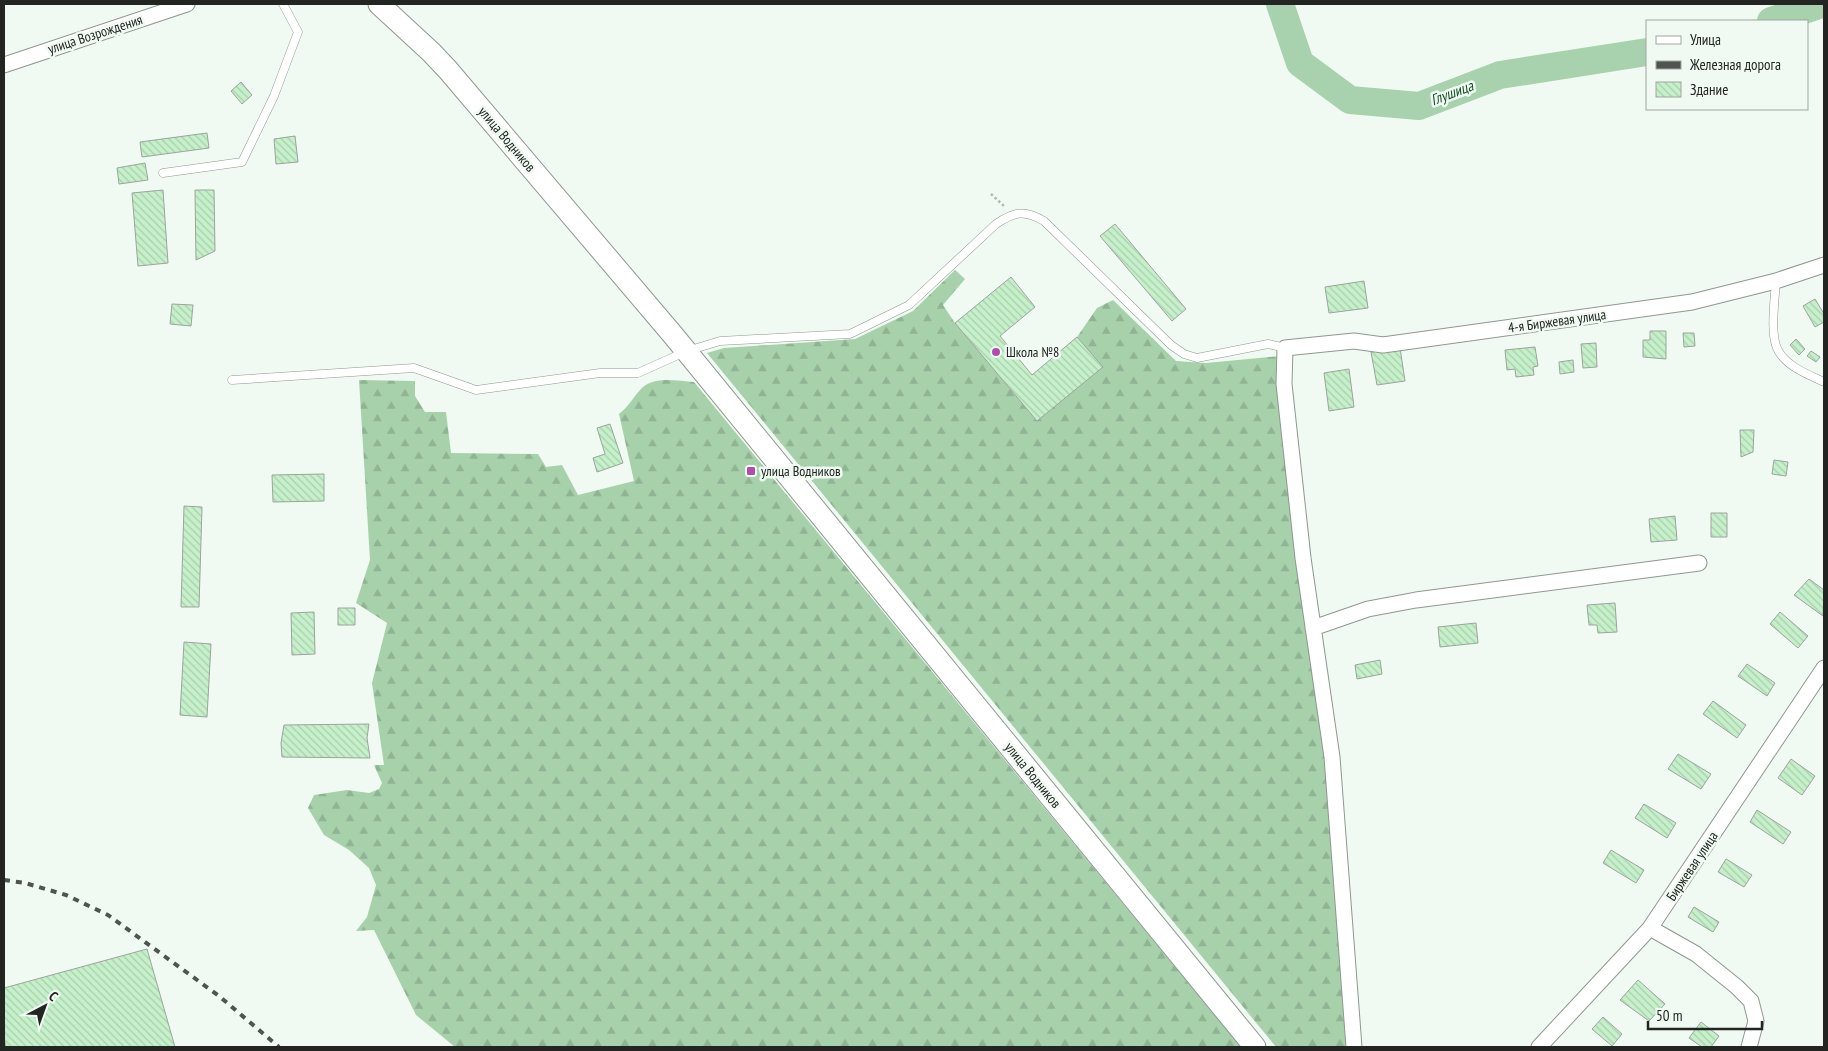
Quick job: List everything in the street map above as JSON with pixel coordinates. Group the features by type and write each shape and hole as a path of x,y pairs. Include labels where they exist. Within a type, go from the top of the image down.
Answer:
{"main road":[{"name":"улица Водников","path":"378,4 448,70 687,352 1255,1047"}],"street":[{"name":"улица Возрождения","path":"4,65 36,52 188,4"},
{"name":"4-я Биржевая улица","path":"1285,348 1354,341 1383,345 1692,302 1776,281 1824,264"},
{"path":"1285,348 1284,384 1303,558 1332,757 1354,1047"},
{"path":"1313,628 1368,609 1416,600 1699,563"},
{"name":"Биржевая улица","path":"1539,1047 1650,928 1824,668"},
{"path":"1650,928 1696,954 1737,987 1751,1002 1756,1021 1749,1047"}],"lane":[{"path":"163,173 242,162 274,96 298,32 283,4"},
{"path":"232,380 414,368 476,390 600,373 638,373 687,352 720,341 850,334 909,305 996,224 1007,216 1019,213 1033,214 1044,221 1171,344 1184,354 1197,358 1268,344 1285,348"},
{"path":"1776,281 1774,338 1779,353 1806,374 1824,382"}],"path":[{"path":"991,194 1013,215"}],"green space":[{"path":"955,270 965,279 943,305 955,323 1037,421 1102,367 1077,337 1097,308 1113,300 1176,361 1206,363 1280,356 1325,760 1346,1047 1276,1047 707,353 724,348 855,339 913,311"},
{"path":"359,380 415,381 415,396 425,412 446,412 451,453 538,454 546,467 562,465 578,495 634,481 619,414 645,385 666,380 694,382 1241,1047 455,1047 416,1015 374,930 356,931 367,917 376,885 369,868 349,850 324,835 308,808 314,795 347,790 369,793 379,789 382,783 374,765 384,765 372,683 387,623 356,603 370,560"}],"building":[{"path":"241,82 252,95 242,104 231,91"},
{"path":"207,133 209,148 142,157 140,142"},
{"path":"295,136 298,162 276,164 274,139"},
{"path":"145,163 148,180 119,184 117,168"},
{"path":"163,190 168,263 138,266 132,193"},
{"path":"195,190 214,190 215,251 196,260"},
{"path":"1115,224 1186,309 1172,321 1100,236"},
{"name":"Школа №8","path":"1011,277 1035,307 1000,336 1032,375 1077,337 1103,367 1037,421 955,323"},
{"path":"1364,281 1368,308 1329,313 1325,287"},
{"path":"1815,299 1824,314 1824,322 1815,327 1803,306"},
{"path":"172,304 193,305 191,326 170,324"},
{"path":"1650,331 1666,331 1666,359 1643,357 1643,340 1650,340"},
{"path":"1683,333 1694,333 1695,346 1684,347"},
{"path":"1796,339 1805,349 1799,355 1790,345"},
{"path":"1596,343 1597,367 1583,368 1581,344"},
{"path":"1535,347 1538,366 1533,367 1534,375 1516,377 1515,369 1507,370 1505,350"},
{"path":"1400,348 1405,381 1377,385 1371,352"},
{"path":"1811,351 1820,357 1816,362 1807,356"},
{"path":"1573,360 1574,372 1560,374 1559,362"},
{"path":"1349,369 1354,407 1329,411 1324,373"},
{"path":"610,424 623,463 597,472 593,458 605,454 597,428"},
{"path":"1740,430 1754,430 1753,452 1741,457"},
{"path":"1774,460 1788,462 1786,476 1772,474"},
{"path":"324,474 324,501 273,502 272,475"},
{"path":"184,506 202,507 199,607 181,607"},
{"path":"1711,513 1727,513 1727,537 1711,537"},
{"path":"1675,516 1677,540 1651,542 1649,519"},
{"path":"1809,579 1824,590 1823,616 1794,595"},
{"path":"1615,603 1617,632 1598,633 1597,625 1589,625 1587,605"},
{"path":"338,608 355,608 355,625 338,625"},
{"path":"314,612 315,654 292,655 291,613"},
{"path":"1780,612 1808,636 1798,648 1770,624"},
{"path":"1476,623 1478,643 1440,647 1438,627"},
{"path":"184,642 211,644 207,717 180,715"},
{"path":"1380,660 1382,674 1357,679 1355,665"},
{"path":"1747,664 1775,683 1767,696 1738,676"},
{"path":"1713,701 1746,725 1737,738 1703,714"},
{"path":"369,724 367,738 370,758 282,757 281,743 284,725"},
{"path":"1678,754 1711,774 1701,789 1668,769"},
{"path":"1791,759 1815,776 1802,795 1778,778"},
{"path":"1644,804 1676,823 1667,838 1635,818"},
{"path":"1757,810 1791,832 1783,844 1750,822"},
{"path":"1611,850 1644,870 1636,883 1603,863"},
{"path":"1726,859 1752,875 1744,887 1718,872"},
{"path":"1694,907 1719,922 1713,932 1688,917"},
{"path":"147,949 175,1047 6,1047 4,1037 4,988"},
{"path":"1638,980 1665,1004 1649,1021 1620,1000"},
{"path":"1603,1017 1622,1034 1612,1046 1592,1029"},
{"path":"1701,1022 1719,1036 1711,1047 1702,1047 1689,1038"}],"waterway":[{"name":"Глушица","path":"1280,4 1300,63 1350,100 1419,106 1500,75 1646,52"},
{"name":"Глушица","path":"1774,20 1822,4"}],"railway":[{"path":"4,880 25,883 66,895 108,915 219,996 279,1047"}],"place":[{"name":"Школа №8","path":"996,352"},
{"name":"улица Водников","path":"751,471"}]}
